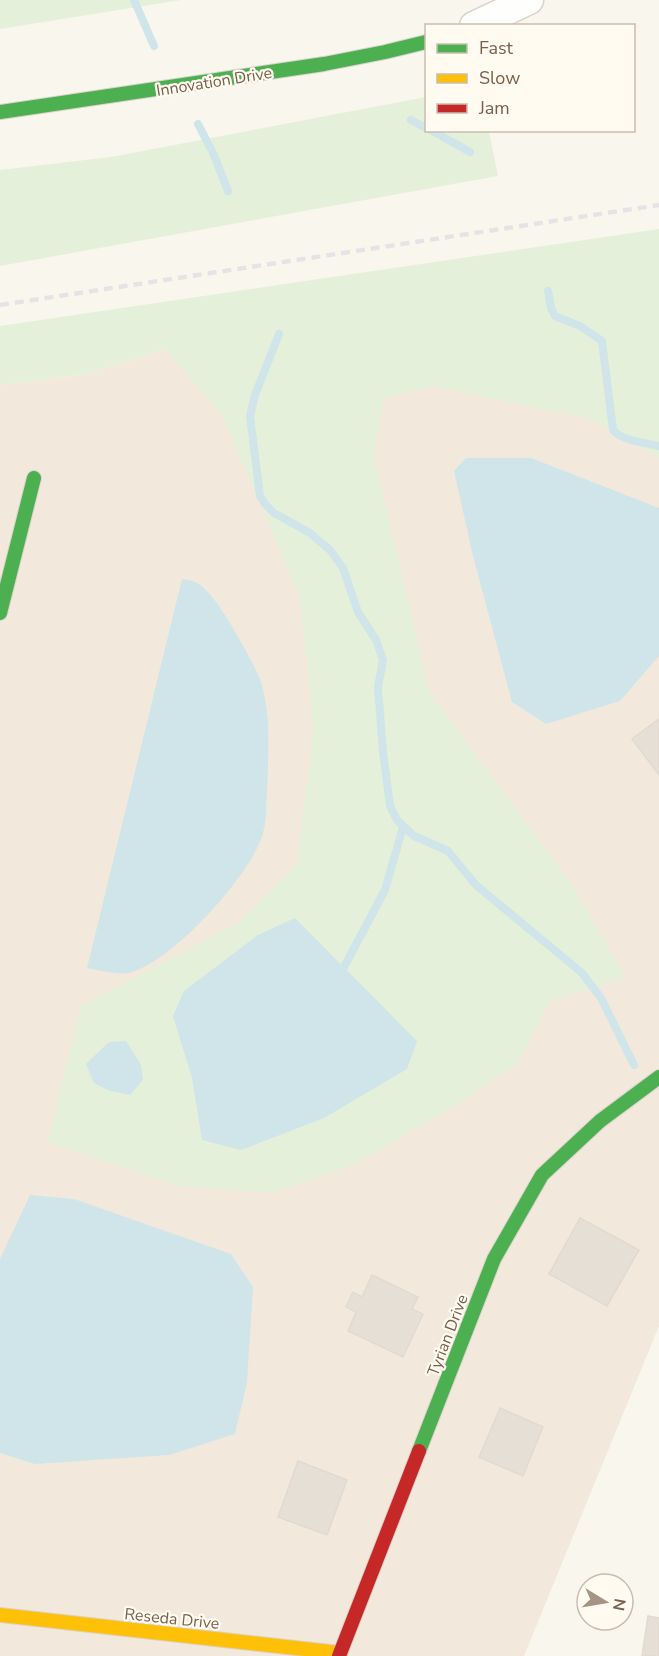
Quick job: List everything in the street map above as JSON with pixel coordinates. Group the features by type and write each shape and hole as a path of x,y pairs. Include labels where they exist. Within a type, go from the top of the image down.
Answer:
{"street":[{"path":"478,24 529,0"},
{"name":"Innovation Drive","path":"0,112 354,59 425,42"},
{"path":"0,613 4,582 34,478"},
{"name":"Tyrian Drive","path":"340,1655 494,1259 518,1214 542,1175 600,1121 659,1077"},
{"name":"Reseda Drive","path":"0,1615 340,1655"}],"shaded area":[{"path":"659,267 659,1326 524,1656 0,1656 0,385 81,375 166,349"},
{"path":"466,458 531,458 659,508 659,656 620,701 546,724 512,702 473,556 454,471"},
{"path":"182,579 200,585 215,600 260,679 266,706 268,735 266,812 263,833 244,871 227,893 187,936 165,953 145,966 128,973 113,973 87,968"},
{"path":"295,918 417,1041 407,1069 324,1118 241,1150 202,1140 192,1078 173,1016 184,991 258,935"},
{"path":"126,1041 141,1065 143,1080 130,1095 110,1091 94,1083 86,1064 109,1042"},
{"path":"30,1195 74,1199 231,1254 253,1287 247,1382 235,1434 169,1455 35,1464 0,1453 0,1259"}],"green space":[{"path":"0,0 181,0 0,29"},
{"path":"425,97 425,132 489,132 498,176 0,266 0,170 111,157"},
{"path":"659,229 659,458 590,419 433,386 383,398 374,456 429,692 572,885 625,977 550,1001 518,1062 461,1102 355,1164 271,1193 178,1186 48,1142 81,1006 238,923 297,864 314,730 300,597 223,417 166,349 81,375 0,385 0,326","holes":["417,1041 407,1068 324,1118 201,1136 192,1078"]}],"building":[{"path":"659,719 659,775 632,739"},
{"path":"580,1218 639,1250 607,1306 549,1274"},
{"path":"372,1275 418,1297 412,1309 423,1314 403,1357 348,1331 356,1312 346,1307 353,1292 362,1297"},
{"path":"500,1408 543,1427 523,1476 479,1457"},
{"path":"298,1461 347,1480 327,1535 278,1517"},
{"path":"648,1616 659,1618 659,1656 642,1656"}],"waterway":[{"path":"134,0 154,46"},
{"path":"411,120 425,127"},
{"path":"198,124 213,153 228,191"},
{"path":"435,132 470,152"},
{"path":"548,291 555,316 580,326 602,341 613,430 628,439 659,446"},
{"path":"279,334 255,395 250,416 260,496 274,513 310,533 330,550 343,568 358,612 376,640 383,660 378,687 390,806 397,820 414,836 448,851 476,885 582,973 601,998 634,1065"},
{"path":"344,967 385,890 403,827"}],"railway":[{"path":"0,305 659,205"}],"traffic: fast":[{"path":"0,112 324,64 425,42"},
{"path":"0,613 34,478"},
{"path":"419,1451 494,1259 542,1175 600,1121 659,1077"}],"traffic: slow":[{"path":"0,1615 340,1653"}],"traffic: jam":[{"path":"339,1656 419,1451"}]}
